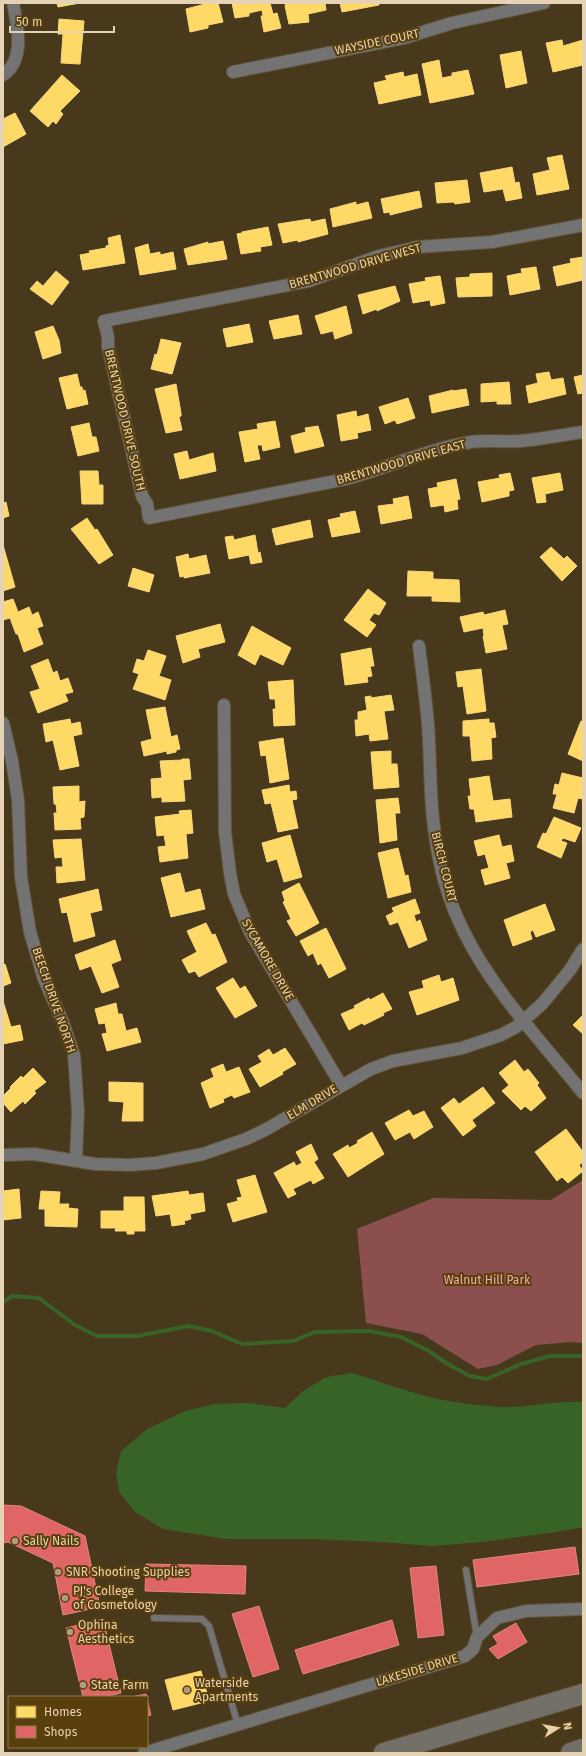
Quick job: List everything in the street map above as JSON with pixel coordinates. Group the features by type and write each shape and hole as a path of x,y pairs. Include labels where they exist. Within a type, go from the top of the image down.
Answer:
{"main road":[{"path":"384,1753 583,1694"},
{"path":"570,1753 583,1749"}],"street":[{"path":"3,76 13,63 17,50 18,36 13,3"},
{"name":"WAYSIDE COURT","path":"233,72 404,38 452,23 544,3"},
{"name":"BRENTWOOD DRIVE WEST","path":"104,320 309,281 379,256 417,247 492,242 583,225"},
{"name":"BRENTWOOD DRIVE SOUTH","path":"104,320 110,354 142,496 147,504 149,518"},
{"name":"BRENTWOOD DRIVE EAST","path":"149,518 346,479 367,474 424,454 472,442 520,441 583,432"},
{"name":"BIRCH COURT","path":"418,646 428,724 434,832 443,874 452,902 464,932 495,984 583,1093"},
{"name":"SYCAMORE DRIVE","path":"224,704 226,832 230,873 234,894 250,932 341,1085"},
{"name":"BEECH DRIVE NORTH","path":"3,723 12,761 18,800 21,876 30,932 42,974 62,1020 74,1056 78,1111 76,1160"},
{"name":"ELM DRIVE","path":"3,1155 34,1154 95,1164 130,1165 156,1163 203,1154 246,1139 265,1130 371,1069 393,1061 450,1051 501,1035 524,1020 557,988 583,949"},
{"name":"LAKESIDE DRIVE","path":"144,1753 465,1656 473,1649 477,1636 497,1618 526,1611 583,1609"}],"lane":[{"path":"466,1570 477,1636"},
{"path":"154,1618 202,1619 209,1626 238,1725"}],"green space":[{"name":"Walnut Hill Park","path":"583,1180 583,1343 572,1342 536,1345 497,1365 478,1369 422,1334 366,1323 357,1229 433,1198 551,1200"}],"shaded area":[{"path":"352,1373 422,1395 442,1400 471,1404 511,1407 563,1402 583,1402 583,1527 482,1542 432,1546 311,1539 226,1539 163,1529 135,1512 119,1492 116,1473 121,1451 147,1429 185,1411 215,1404 249,1403 285,1408 303,1391 326,1377"}],"building: Homes":[{"path":"57,3 80,3 58,7"},
{"path":"209,3 218,3 223,22 208,25 208,28 190,32 186,9"},
{"path":"232,3 270,3 273,14 277,13 281,28 264,32 261,16 263,16 262,10 249,13 249,16 235,18"},
{"path":"286,3 325,3 326,10 308,14 309,22 289,24 285,6"},
{"path":"340,3 379,3 379,5 342,12"},
{"path":"59,19 84,21 80,64 61,63 63,34 58,34"},
{"path":"562,40 563,46 583,40 583,65 553,72 546,43"},
{"path":"521,51 527,83 506,88 500,55"},
{"path":"439,60 442,78 452,76 452,73 468,70 474,94 430,103 422,64"},
{"path":"403,72 404,77 417,74 421,95 379,104 374,83 387,80 385,76"},
{"path":"62,75 80,91 60,111 63,114 56,124 53,121 48,127 30,111"},
{"path":"15,113 26,134 3,147 3,119"},
{"path":"562,155 569,189 537,195 533,174 550,170 547,158"},
{"path":"512,167 515,183 519,182 522,198 506,201 503,189 484,192 480,173"},
{"path":"467,180 470,202 455,204 454,202 437,203 435,183"},
{"path":"419,191 422,207 390,215 390,212 384,213 381,199"},
{"path":"356,202 356,205 368,202 372,218 333,227 330,209"},
{"path":"310,219 311,222 325,219 328,234 298,242 298,240 283,243 278,224"},
{"path":"268,227 272,245 260,247 261,251 241,254 237,234"},
{"path":"120,235 125,263 83,270 80,255 90,253 89,251 106,248 106,246 109,245 108,238"},
{"path":"223,241 227,259 188,265 184,249 208,242 208,244"},
{"path":"148,244 150,254 160,252 160,255 173,252 176,269 140,275 135,248"},
{"path":"583,257 583,280 557,286 553,267 571,263 570,259"},
{"path":"536,267 540,289 510,295 507,276 522,273 521,269"},
{"path":"56,271 69,282 52,305 30,289 37,281 43,286"},
{"path":"492,273 492,296 458,297 456,278 470,277 470,274"},
{"path":"440,276 445,303 431,306 430,300 413,303 409,284 426,281 425,278"},
{"path":"395,286 400,301 377,311 377,309 363,314 358,295"},
{"path":"346,306 352,333 335,339 333,331 321,334 315,316"},
{"path":"298,315 302,334 274,339 269,321"},
{"path":"249,324 253,342 227,347 223,329"},
{"path":"53,326 59,340 61,353 43,359 35,332"},
{"path":"161,339 181,343 172,374 151,369 155,354 157,355"},
{"path":"549,372 551,380 563,378 566,394 529,403 526,386 538,383 536,374"},
{"path":"77,374 80,387 82,387 83,391 85,390 88,404 67,409 59,378"},
{"path":"583,375 583,393 578,394 574,377"},
{"path":"509,382 511,404 497,404 497,401 481,402 481,384"},
{"path":"176,384 181,413 181,416 179,417 182,430 166,433 155,389"},
{"path":"466,389 469,405 432,413 429,396 453,390"},
{"path":"408,398 415,418 397,424 395,420 385,424 379,407"},
{"path":"356,411 357,417 368,414 371,430 357,433 358,438 341,441 337,415"},
{"path":"275,421 280,447 263,451 262,445 257,445 260,459 245,462 239,432 258,429 257,424"},
{"path":"89,423 92,437 96,437 99,451 78,456 71,427"},
{"path":"318,426 324,446 295,453 291,436 306,432 305,428"},
{"path":"187,451 189,460 213,453 216,471 180,479 174,454"},
{"path":"80,471 98,471 99,485 103,485 103,504 82,504"},
{"path":"510,473 514,490 509,491 509,496 482,502 478,482 500,478 499,475"},
{"path":"560,473 563,490 545,494 546,502 537,503 532,478"},
{"path":"456,479 460,499 457,500 458,509 445,512 444,505 431,507 428,489 438,487 437,483"},
{"path":"408,496 412,518 381,524 378,506 394,504 393,499"},
{"path":"6,502 9,516 3,518 3,503"},
{"path":"355,511 360,532 332,537 328,520 341,517 340,514"},
{"path":"87,518 95,530 97,529 113,555 99,564 71,529"},
{"path":"310,520 313,537 276,545 272,529"},
{"path":"255,535 258,553 260,552 262,562 251,564 249,555 229,559 225,537 233,536 234,540"},
{"path":"3,545 15,587 3,591"},
{"path":"551,547 564,559 567,556 577,566 562,581 540,557"},
{"path":"188,554 189,559 206,555 210,573 184,578 184,576 180,577 176,557"},
{"path":"133,568 154,575 149,592 128,586"},
{"path":"408,571 433,572 433,579 459,580 460,602 432,601 432,596 407,596"},
{"path":"368,589 386,603 379,615 374,613 369,620 376,625 367,637 344,620"},
{"path":"13,599 18,612 29,607 32,615 38,612 43,626 37,628 43,644 24,652 18,634 16,634 10,618 3,620 3,602"},
{"path":"505,610 508,624 502,625 507,649 486,653 483,628 464,632 460,617 483,612 484,615"},
{"path":"220,624 225,642 198,649 200,657 183,663 176,636"},
{"path":"252,626 291,648 283,665 260,654 255,665 238,655"},
{"path":"371,648 374,666 370,666 372,676 367,677 368,682 345,685 341,654"},
{"path":"148,650 166,656 159,676 171,680 165,700 133,689 139,674 133,672 137,659 144,661"},
{"path":"48,659 53,673 57,671 60,681 68,678 73,692 65,694 68,701 38,713 30,692 40,689 31,666"},
{"path":"481,669 486,711 467,714 463,686 458,687 456,672"},
{"path":"293,680 295,725 274,726 273,709 276,709 275,699 270,699 268,682"},
{"path":"391,695 394,710 384,711 388,739 370,741 369,734 356,736 355,720 358,720 358,712 367,710 365,697 371,696 371,698"},
{"path":"165,707 171,737 177,735 180,749 176,750 176,752 167,754 167,751 144,756 141,742 152,739 146,710"},
{"path":"70,719 71,724 80,722 82,734 73,736 79,766 60,770 53,740 46,742 43,724"},
{"path":"489,719 489,723 494,723 496,737 491,738 492,759 472,761 470,736 463,736 463,721"},
{"path":"581,721 583,722 583,761 568,754"},
{"path":"283,738 289,779 270,783 266,755 261,756 259,742"},
{"path":"391,751 391,764 397,764 399,787 374,789 371,752"},
{"path":"189,759 191,779 183,780 185,801 162,802 162,797 152,798 151,779 162,778 160,761"},
{"path":"562,773 583,778 583,799 578,798 574,813 553,808 557,794 553,794 555,784 559,785"},
{"path":"489,776 493,801 510,799 512,817 476,822 474,809 470,809 468,796 471,796 469,779"},
{"path":"289,785 290,792 296,791 297,799 292,800 298,828 278,832 271,803 265,804 262,790"},
{"path":"79,786 79,802 85,801 84,817 80,818 81,829 55,830 54,813 57,813 56,804 54,804 53,787"},
{"path":"398,798 400,813 395,813 397,840 380,843 376,800"},
{"path":"191,810 193,833 186,834 188,858 160,862 158,847 166,846 164,835 157,836 155,817 180,814 179,811"},
{"path":"554,817 581,828 575,842 563,838 561,841 567,843 561,858 537,847 543,833 546,834"},
{"path":"290,835 302,877 284,882 277,859 267,862 262,843"},
{"path":"499,835 502,847 511,845 514,861 506,863 510,878 485,885 481,870 489,868 485,854 478,856 474,841"},
{"path":"81,839 85,880 57,883 56,867 63,867 62,857 55,858 53,840"},
{"path":"398,848 405,876 408,875 411,892 388,898 378,853"},
{"path":"180,873 185,893 200,889 205,909 171,917 161,878"},
{"path":"299,883 319,923 296,936 287,921 291,919 283,902 285,901 282,892"},
{"path":"98,889 102,910 90,913 95,936 74,942 67,912 62,913 59,899"},
{"path":"415,899 420,913 414,915 416,922 420,920 427,940 409,948 398,922 390,925 386,916 394,912 392,908"},
{"path":"545,904 555,930 536,937 533,930 530,932 532,939 513,946 504,920"},
{"path":"206,923 212,935 215,934 227,962 199,977 195,971 189,973 182,960 197,952 187,931"},
{"path":"326,928 346,969 329,978 321,963 318,965 313,953 308,956 300,941"},
{"path":"115,940 121,960 111,964 119,987 102,993 91,966 80,970 75,955"},
{"path":"5,964 11,983 3,986 3,965"},
{"path":"439,975 441,982 453,978 459,1000 417,1015 409,992 424,988 422,981"},
{"path":"233,978 240,989 245,986 257,1006 235,1018 216,988"},
{"path":"383,993 392,1009 383,1013 384,1015 364,1025 362,1023 349,1030 341,1014 355,1008 354,1006 369,998 370,1000"},
{"path":"3,1001 11,1027 20,1025 23,1040 3,1044"},
{"path":"116,1003 118,1014 122,1014 126,1031 137,1028 141,1042 107,1051 102,1034 107,1033 105,1023 99,1024 95,1009"},
{"path":"583,1015 583,1034 573,1025"},
{"path":"285,1048 296,1064 282,1072 283,1074 260,1087 249,1069 262,1062 258,1056 269,1049 273,1055"},
{"path":"515,1060 524,1072 528,1069 539,1083 537,1085 546,1098 531,1111 525,1106 521,1110 502,1091 509,1085 499,1073"},
{"path":"223,1064 226,1072 239,1067 250,1092 234,1098 232,1095 223,1099 224,1102 210,1108 201,1083 214,1077 211,1069"},
{"path":"33,1068 46,1082 34,1091 36,1093 25,1104 23,1101 11,1112 3,1103 3,1096 21,1076 23,1078"},
{"path":"109,1082 143,1083 143,1121 122,1121 124,1102 109,1101"},
{"path":"483,1087 495,1103 472,1120 476,1126 463,1136 441,1108 454,1098 459,1104"},
{"path":"409,1110 413,1116 424,1111 433,1127 414,1139 410,1132 395,1140 385,1123"},
{"path":"566,1129 583,1152 583,1162 579,1165 583,1171 568,1183 562,1177 557,1181 535,1152"},
{"path":"372,1132 384,1154 348,1177 333,1154 348,1145 349,1148 358,1143 357,1141"},
{"path":"311,1144 318,1159 314,1162 324,1178 313,1184 311,1180 293,1189 296,1194 288,1198 274,1173 294,1162 296,1166 302,1163 296,1152"},
{"path":"255,1175 267,1212 233,1222 227,1204 238,1201 237,1198 242,1197 237,1180"},
{"path":"19,1189 21,1218 3,1220 3,1191"},
{"path":"41,1191 60,1192 59,1204 69,1204 68,1208 78,1209 77,1227 45,1226 45,1209 39,1209"},
{"path":"188,1191 189,1195 203,1193 205,1211 190,1214 191,1219 184,1221 185,1224 172,1226 170,1214 156,1216 152,1196"},
{"path":"124,1197 144,1197 145,1231 134,1231 134,1234 127,1234 127,1231 115,1231 116,1228 101,1228 101,1211 124,1211"},
{"name":"Waterside Apartments","path":"201,1671 209,1701 173,1710 165,1680"}],"building: Shops":[{"path":"3,1505 21,1506 85,1536 100,1607 63,1615 53,1563 8,1542 3,1543"},
{"path":"575,1547 579,1574 477,1587 473,1560"},
{"path":"146,1564 246,1566 245,1594 145,1591"},
{"path":"436,1566 444,1635 418,1638 410,1568"},
{"path":"259,1606 279,1669 253,1677 232,1614"},
{"path":"103,1619 121,1693 108,1696 83,1696 66,1628"},
{"path":"392,1620 399,1645 303,1674 295,1650"},
{"path":"516,1623 527,1642 498,1659 489,1649 498,1644 493,1636"},
{"path":"146,1694 147,1696 136,1696"},
{"path":"148,1703 151,1715 148,1716"}],"waterway":[{"path":"3,1302 12,1296 39,1298 75,1325 97,1336 137,1336 189,1326 212,1331 242,1344 293,1341 315,1332 369,1331 401,1337 427,1350 451,1366 470,1376 487,1379 521,1364 550,1356 583,1356"}],"place":[{"name":"Sally Nails","path":"15,1541"},
{"name":"SNR Shooting Supplies","path":"58,1572"},
{"name":"PJ's College of Cosmetology","path":"65,1598"},
{"name":"Ophina Aesthetics","path":"70,1632"},
{"name":"State Farm","path":"83,1685"},
{"name":"Waterside Apartments","path":"187,1690"}]}
